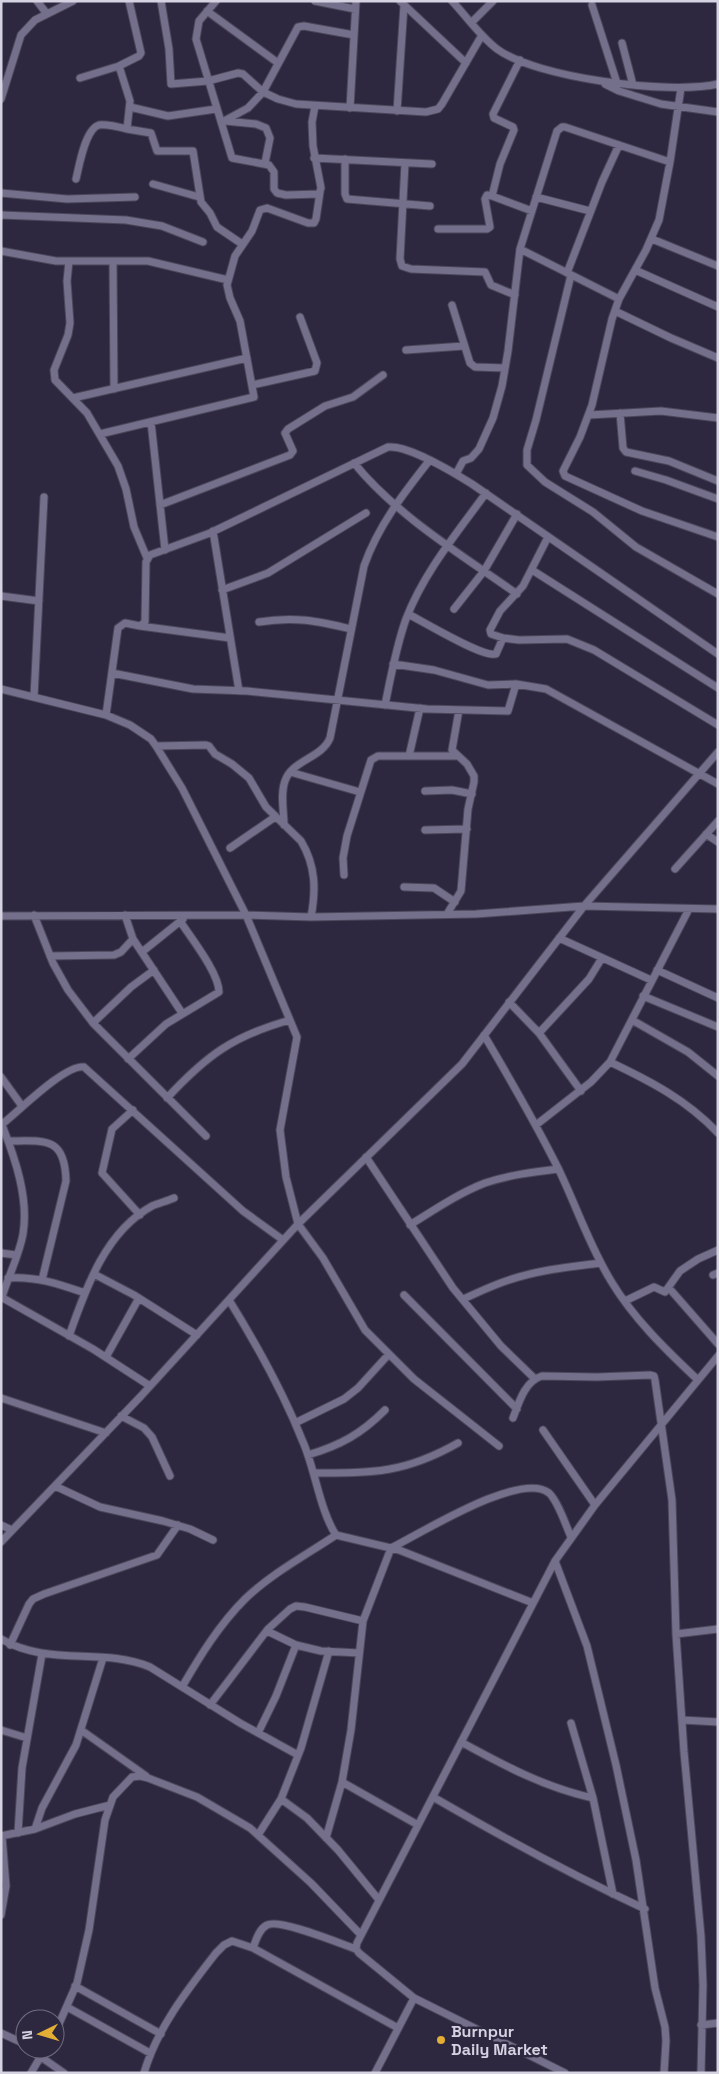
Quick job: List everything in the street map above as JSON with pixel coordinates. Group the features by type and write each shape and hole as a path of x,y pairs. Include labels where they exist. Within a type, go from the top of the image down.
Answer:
{"street":[{"path":"37,1 47,14"},
{"path":"1,98 22,35 35,20 73,1"},
{"path":"80,78 119,66 139,56 141,53 129,1"},
{"path":"161,1 169,49 170,83 208,81 238,73 242,74 263,92 278,99 314,106 426,112 438,109 482,35"},
{"path":"216,1 199,21 196,39 232,158 240,161 265,163 273,168 273,186 277,193 286,195 317,195 320,192"},
{"path":"315,1 355,5 350,108"},
{"path":"452,1 498,50 520,60 577,77 598,81 681,88 718,84"},
{"path":"471,23 493,1"},
{"path":"402,3 466,62"},
{"path":"397,111 402,3"},
{"path":"592,5 617,83"},
{"path":"207,11 278,63"},
{"path":"222,121 248,108 263,92 296,29 301,26 354,35"},
{"path":"622,43 633,85"},
{"path":"492,196 500,164 514,130 513,127 494,118 493,114 520,60"},
{"path":"119,66 130,107 127,129"},
{"path":"598,81 639,98 660,104 718,112"},
{"path":"681,88 659,220 652,239 619,299 589,415 564,469 565,476 642,511 718,536"},
{"path":"100,434 252,398 254,394 240,321 227,292 228,280 235,256 252,231 260,210 263,208 308,223 314,223 316,219 320,192 312,133 314,106"},
{"path":"130,107 168,116 216,109"},
{"path":"248,108 251,123"},
{"path":"222,121 262,125 269,133 265,163"},
{"path":"76,179 87,138 93,128 102,125 151,133 157,152 193,150 200,202 210,213 214,224 242,244"},
{"path":"456,474 463,461 473,457 486,437 502,386 520,249 559,128 565,127 670,162"},
{"path":"619,145 590,211 569,274 536,420 527,450 527,465 544,482 593,512 636,547 718,594"},
{"path":"314,158 432,164"},
{"path":"345,159 345,194 347,199 430,206"},
{"path":"405,163 400,259 402,266 411,269 485,272 491,285 515,295"},
{"path":"153,184 199,197"},
{"path":"1,193 67,199 134,196"},
{"path":"438,229 489,228 485,199 487,195 532,210"},
{"path":"536,197 590,211"},
{"path":"1,215 126,220 162,226 203,242"},
{"path":"652,239 715,265 718,256"},
{"path":"520,249 619,299"},
{"path":"1,251 69,261 148,261 228,280"},
{"path":"69,261 67,281 70,323 54,375 58,384 87,413 122,476 134,527 147,558 146,616 145,622 140,626"},
{"path":"112,261 114,389"},
{"path":"635,270 718,307"},
{"path":"452,304 470,363 472,365 505,368"},
{"path":"615,311 670,338 718,358"},
{"path":"252,384 314,371 317,363 300,317"},
{"path":"406,350 464,346"},
{"path":"73,398 247,358"},
{"path":"160,505 290,455 293,449 285,433 288,429 325,406 353,397 383,375"},
{"path":"589,415 661,411 718,418"},
{"path":"620,413 623,448 626,452 669,461 718,480"},
{"path":"151,422 165,550"},
{"path":"147,558 150,555 213,531 383,448 392,446 403,448 456,474 486,493 718,654"},
{"path":"284,826 283,788 285,779 290,772 327,745 364,566 372,544 395,505 429,461"},
{"path":"354,463 371,483 395,505 448,546 517,594"},
{"path":"635,471 666,480 718,500"},
{"path":"385,705 393,664 408,614 429,572 486,493"},
{"path":"34,697 44,497"},
{"path":"222,590 268,573 366,513"},
{"path":"454,609 484,570 517,514"},
{"path":"213,531 239,691"},
{"path":"548,537 532,570 517,594 500,611 490,630 491,634 503,638 537,641 567,639 580,643 718,725"},
{"path":"532,570 718,688"},
{"path":"1,596 39,601"},
{"path":"408,614 476,650 489,654 496,654 503,638"},
{"path":"259,622 281,618 298,618 351,629"},
{"path":"106,715 118,628 125,623 230,638"},
{"path":"393,664 427,668 488,685 516,684 546,689 718,784"},
{"path":"112,673 193,689 239,691 459,710 508,711 516,684"},
{"path":"1,689 106,715 130,725 151,739 156,746 182,788 246,915 297,1038 280,1130 286,1177 298,1224 323,1258 365,1330 414,1379 499,1446"},
{"path":"409,756 420,708"},
{"path":"447,914 455,902 462,883 474,776 467,764 453,752 452,748 459,710"},
{"path":"156,746 210,746 215,754 232,764 249,778 266,807 301,841 312,864 315,895 311,917"},
{"path":"1,1542 150,1386 298,1224 462,1064 584,906 718,752"},
{"path":"344,875 344,848 369,764 374,757 458,756"},
{"path":"290,772 360,792"},
{"path":"425,791 452,790 472,794"},
{"path":"230,848 275,817"},
{"path":"676,869 718,821"},
{"path":"425,830 467,829"},
{"path":"706,834 718,842"},
{"path":"404,887 434,888 455,902"},
{"path":"1,916 246,915 311,917 447,914 584,906 718,909"},
{"path":"536,1125 581,1091 610,1062 689,909"},
{"path":"34,915 50,956 68,990 93,1024 206,1136"},
{"path":"124,915 133,939 182,1013"},
{"path":"142,952 187,915"},
{"path":"128,1059 166,1024 214,996 220,990 210,969 180,921"},
{"path":"559,938 652,980"},
{"path":"50,956 114,955 121,952 133,939"},
{"path":"539,1033 589,979 602,958"},
{"path":"93,1024 125,992 154,970"},
{"path":"657,970 718,998"},
{"path":"643,996 718,1027"},
{"path":"509,1002 539,1033 581,1091"},
{"path":"167,1098 203,1061 226,1045 251,1033 290,1020"},
{"path":"632,1020 688,1052 718,1076"},
{"path":"484,1036 536,1125 558,1169 589,1240 611,1282 662,1346 698,1380"},
{"path":"610,1062 668,1091 702,1116 718,1133"},
{"path":"150,1386 106,1357 2,1297 23,1234 22,1194 2,1125 22,1106 73,1069 80,1066 87,1069 244,1211 283,1240"},
{"path":"1,1077 22,1106"},
{"path":"132,1110 112,1128 102,1173 140,1215"},
{"path":"8,1141 37,1141 53,1144 62,1154 66,1181 42,1280"},
{"path":"366,1157 410,1225 463,1299 501,1346 534,1378"},
{"path":"410,1225 446,1202 484,1184 515,1175 558,1169"},
{"path":"69,1336 84,1293 103,1256 125,1227 152,1206 174,1198"},
{"path":"625,1301 652,1288 658,1288 664,1292 669,1288 674,1277 687,1266 718,1250"},
{"path":"1,1253 16,1255"},
{"path":"463,1299 514,1279 552,1269 601,1263"},
{"path":"94,1274 139,1298 197,1335"},
{"path":"8,1278 32,1278 84,1293"},
{"path":"669,1288 718,1344"},
{"path":"404,1295 517,1409"},
{"path":"106,1357 139,1298"},
{"path":"228,1300 254,1339 295,1423 332,1529 336,1535 391,1548 533,1604"},
{"path":"295,1423 344,1399 358,1388 389,1354"},
{"path":"356,1949 361,1935 555,1561 595,1505 718,1356"},
{"path":"513,1418 529,1383 534,1378 542,1376 654,1376 663,1423 672,1500 676,1634 701,1936 703,1986 701,2073"},
{"path":"1,1398 106,1433"},
{"path":"308,1456 334,1447 352,1438 371,1424 385,1410"},
{"path":"121,1416 144,1428 152,1437 170,1476"},
{"path":"543,1430 595,1505"},
{"path":"314,1473 380,1472 409,1466 436,1456 458,1443"},
{"path":"55,1486 100,1507 178,1525 213,1540"},
{"path":"326,1838 342,1782 351,1730 363,1620 391,1548 487,1498 534,1488 542,1489 550,1494 571,1537"},
{"path":"1,1525 12,1530"},
{"path":"10,1645 29,1604 34,1600 66,1586 157,1555 165,1547 178,1525"},
{"path":"182,1687 204,1650 227,1619 246,1598 270,1579 336,1535"},
{"path":"555,1561 587,1646 616,1765 645,1908 655,1988 665,2027 664,2073"},
{"path":"210,1704 267,1631 290,1609 296,1606 363,1620"},
{"path":"676,1634 718,1630"},
{"path":"267,1631 296,1645 328,1651 359,1653"},
{"path":"1,1639 10,1645 42,1654 139,1662 298,1755"},
{"path":"258,1733 276,1696 296,1645"},
{"path":"258,1836 281,1799 298,1755 328,1651"},
{"path":"18,1833 22,1768 42,1654"},
{"path":"35,1829 42,1808 66,1765 81,1730 103,1658"},
{"path":"682,1720 718,1722"},
{"path":"571,1723 593,1798 613,1894"},
{"path":"1,1730 27,1738"},
{"path":"81,1730 127,1761 148,1778"},
{"path":"461,1742 506,1766 548,1784 593,1798"},
{"path":"65,2011 75,1986 89,1930 105,1820 113,1797 132,1777 148,1778 197,1797 250,1828 311,1882 361,1935"},
{"path":"342,1782 418,1825"},
{"path":"433,1797 567,1872 645,1908"},
{"path":"281,1799 307,1818 380,1900"},
{"path":"1,1915 6,1886 2,1836 35,1829 75,1814 110,1805"},
{"path":"252,1948 261,1930 267,1924 275,1923 356,1949 414,1998 565,2073"},
{"path":"144,2073 150,2053 177,2006 199,1975 224,1945 237,1942 252,1948 398,2028"},
{"path":"75,1986 161,2034"},
{"path":"375,2073 414,1998"},
{"path":"67,2007 150,2053"},
{"path":"701,2025 718,2023"},
{"path":"1,2032 15,2039"},
{"path":"31,2073 39,2059"},
{"path":"49,2059 64,2073"}],"place":[{"name":"Burnpur Daily Market","path":"441,2040"}]}
